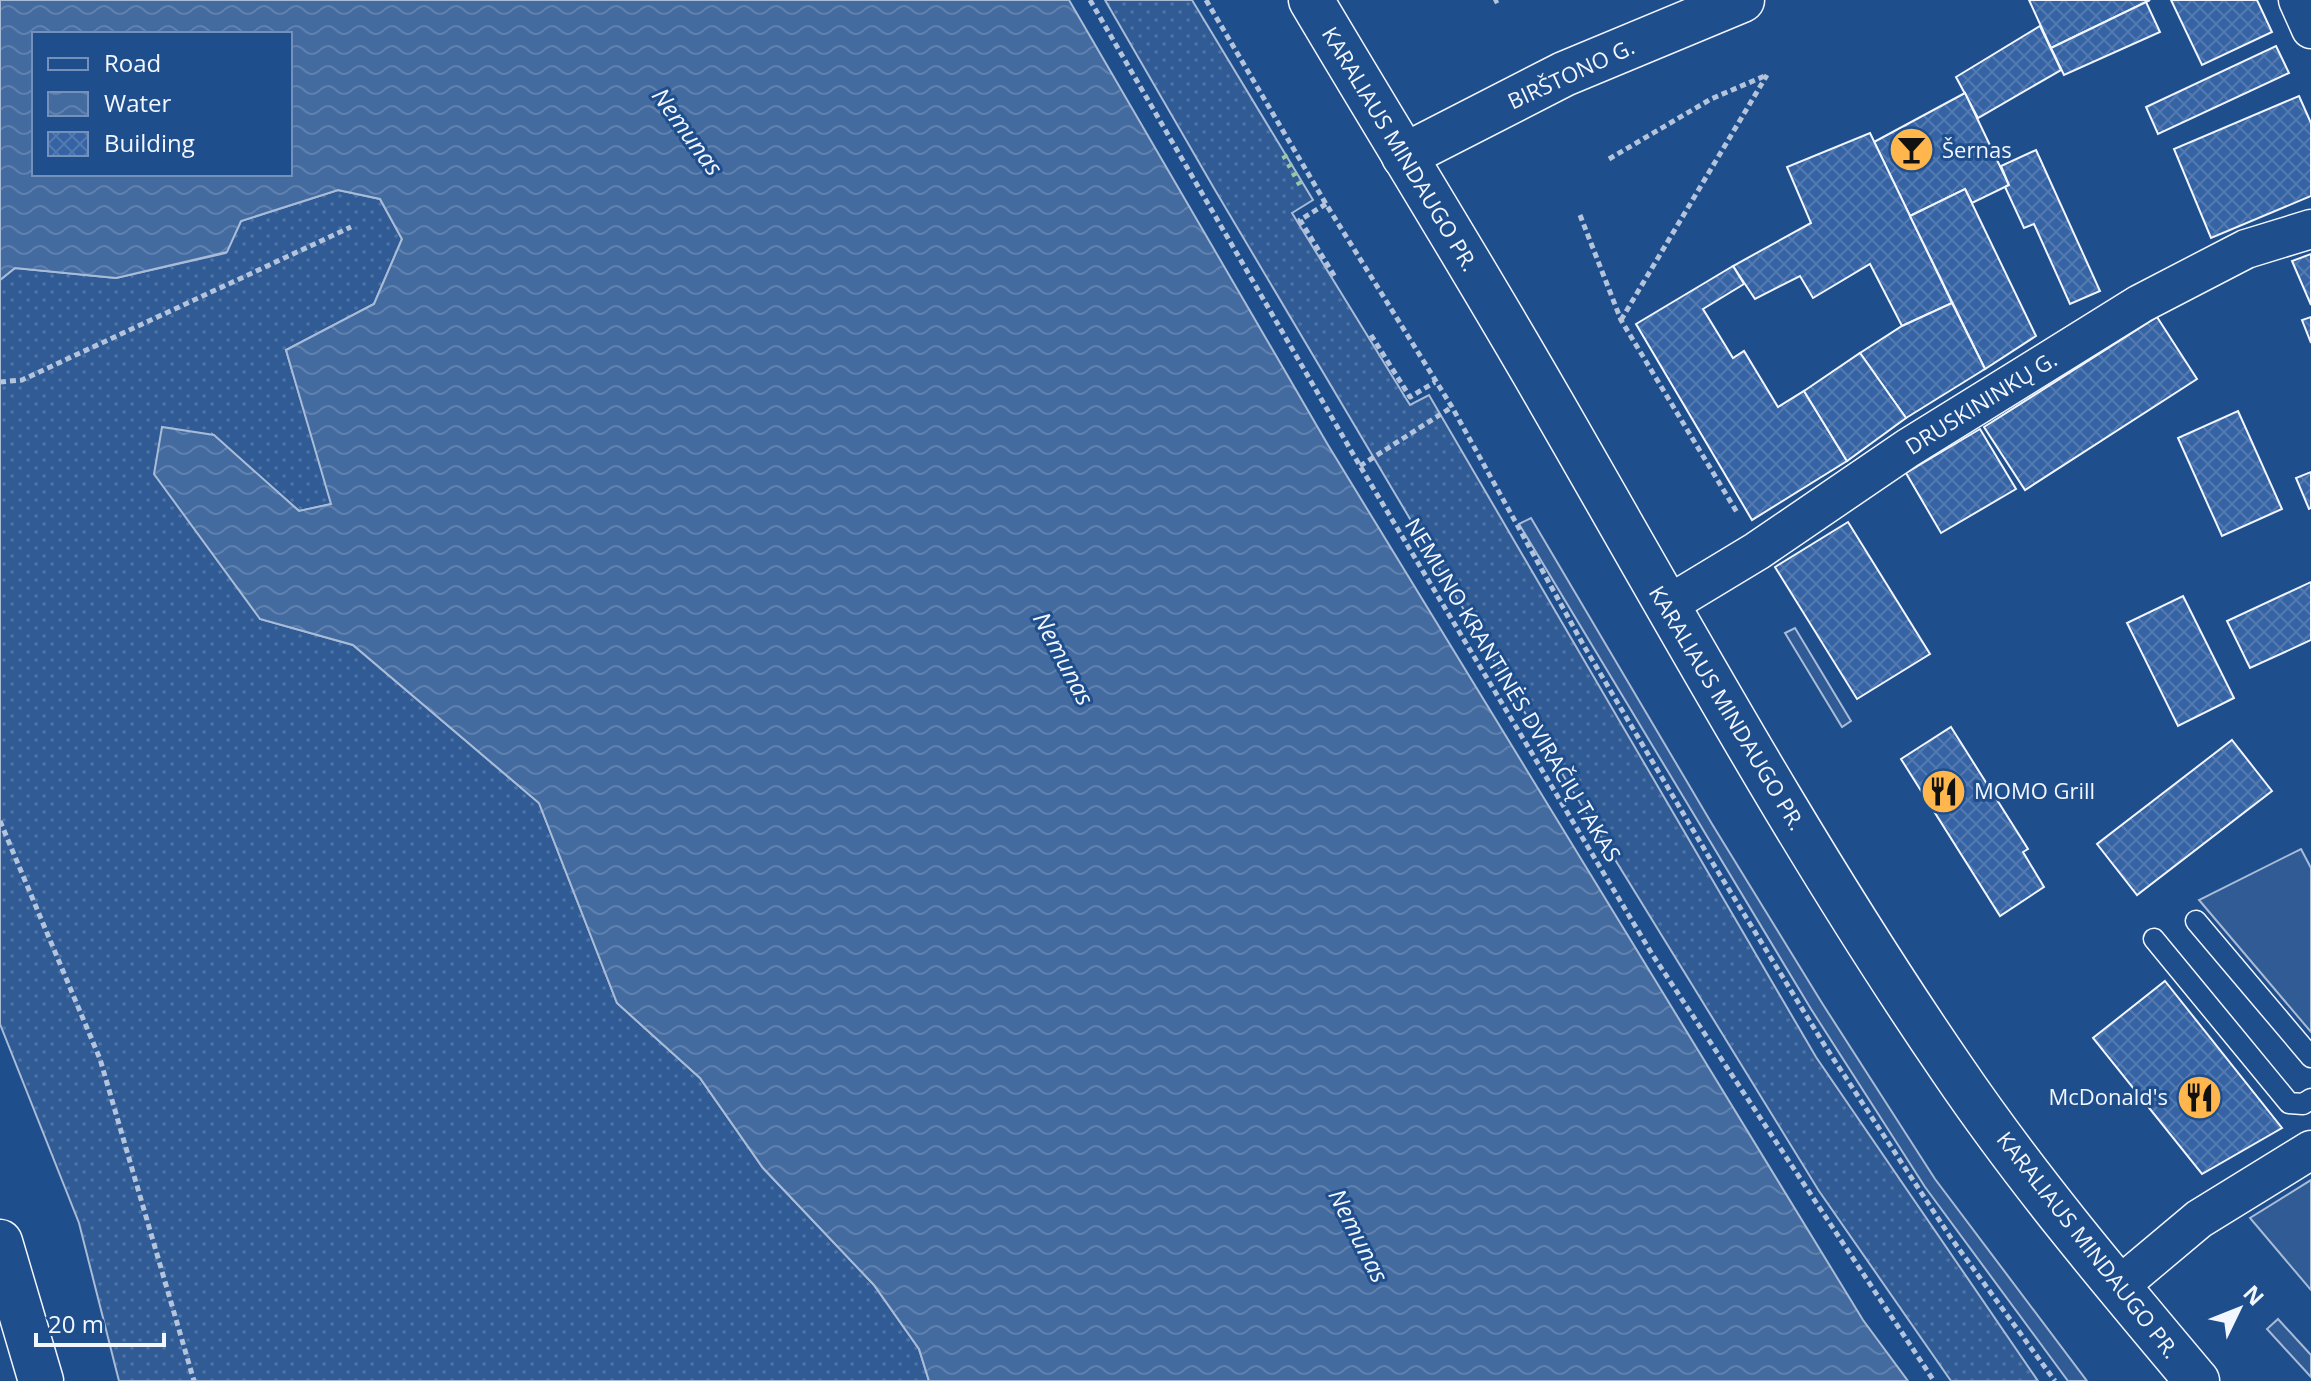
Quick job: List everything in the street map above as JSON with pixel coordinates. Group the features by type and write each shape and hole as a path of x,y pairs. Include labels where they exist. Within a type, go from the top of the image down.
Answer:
{"main road":[{"name":"KARALIAUS MINDAUGO PR.","path":"1311,0 1551,401 1666,606 1793,820 1953,1071 2118,1287 2197,1381"},
{"name":"BIRŠTONO G.","path":"1404,156 1564,74 1742,0"},
{"path":"0,1242 41,1381"}],"street":[{"path":"2298,0 2311,29"},
{"name":"DRUSKININKŲ G.","path":"1666,606 1760,550 1908,448 2140,304 2246,249 2311,229"},
{"path":"2118,1287 2199,1219 2311,1150"}],"lane":[{"path":"2196,921 2311,1057"},
{"path":"2154,939 2289,1103 2303,1104 2311,1099"}],"path":[{"name":"NEMUNO KRANTINĖS DVIRAČIŲ TAKAS","path":"1090,0 1360,466 1652,954 1934,1381"},
{"path":"1206,0 1326,204 1452,407 1584,646 1825,1046 1951,1238 2055,1381"},
{"path":"1609,159 1711,99 1767,75 1621,320"},
{"path":"1326,204 1300,220 1335,277"},
{"path":"1580,215 1621,320 1760,550"},
{"path":"0,382 22,380 351,227"},
{"path":"1371,335 1410,397 1435,381"},
{"path":"1360,466 1452,407"},
{"path":"0,821 100,1059 194,1381"}],"shaded area":[{"path":"1105,0 1192,0 1313,200 1292,213 1410,405 1429,395 1816,1057 2038,1381 1951,1381 1819,1191 1531,723"},
{"path":"338,190 380,199 402,239 374,304 286,350 332,504 299,511 213,435 260,619 353,645 539,803 617,1003 700,1078 763,1168 874,1285 919,1349 929,1381 119,1381 79,1223 0,1024 0,280 15,268 116,278 226,253 241,221"},
{"path":"1531,518 1712,824 1935,1179 2087,1381 2068,1381 1925,1187 1811,1009 1519,524"},
{"path":"1795,628 1851,721 1842,727 1785,633"},
{"path":"2301,849 2311,868 2311,1032 2199,900"},
{"path":"2311,1180 2311,1290 2250,1218"},
{"path":"2278,1319 2311,1355 2311,1377 2267,1329"}],"water":[{"name":"Nemunas","path":"0,0 1069,0 1328,445 1863,1320 1908,1381 929,1381 919,1349 874,1285 763,1168 700,1078 617,1003 539,803 353,645 260,619 154,474 162,427 214,435 299,511 331,504 286,350 374,304 402,239 380,199 338,190 241,221 227,252 116,278 15,268 0,280"}],"building":[{"path":"2029,0 2150,0 2051,48"},
{"path":"2171,0 2257,0 2272,32 2202,65"},
{"path":"2146,2 2160,32 2064,75 2051,48"},
{"path":"2040,26 2061,70 1978,118 1956,77"},
{"path":"2276,46 2289,73 2158,134 2146,107"},
{"path":"1965,93 2009,185 1972,203 1965,189 1910,216 1874,142"},
{"path":"2299,96 2311,123 2311,196 2211,238 2174,149"},
{"path":"1870,133 1952,303 1902,326 1870,264 1813,298 1800,276 1755,299 1733,266 1811,223 1787,167"},
{"path":"2036,150 2100,291 2070,304 2034,224 2024,228 2005,187 2009,185 2001,166"},
{"path":"1965,189 2036,336 1985,369 1910,216"},
{"path":"2311,254 2311,305 2292,261"},
{"path":"1733,266 1744,284 1703,309 1733,358 1744,351 1778,407 1804,391 1847,461 1752,520 1636,324"},
{"path":"1952,303 1985,369 1906,418 1860,353 1902,326"},
{"path":"2157,317 2197,379 2025,490 1984,427"},
{"path":"2311,317 2311,343 2302,320"},
{"path":"1860,353 1906,418 1847,461 1804,391"},
{"path":"2238,411 2282,509 2222,536 2178,438"},
{"path":"1980,429 2016,489 1941,533 1906,473"},
{"path":"2311,472 2311,508 2309,509 2296,478"},
{"path":"1848,522 1930,654 1857,699 1775,567"},
{"path":"2311,582 2311,640 2250,668 2227,621"},
{"path":"2183,596 2234,698 2178,726 2127,623"},
{"path":"1951,727 2028,849 2023,852 2044,887 2000,916 1901,759"},
{"path":"2232,740 2272,791 2137,895 2097,844"},
{"name":"McDonald's","path":"2165,981 2282,1128 2202,1174 2093,1038"}],"hedge":[{"path":"1284,155 1303,190"}],"place":[{"name":"Šernas","path":"1911,150"},
{"name":"MOMO Grill","path":"1943,791"},
{"name":"McDonald's","path":"2199,1097"}]}
